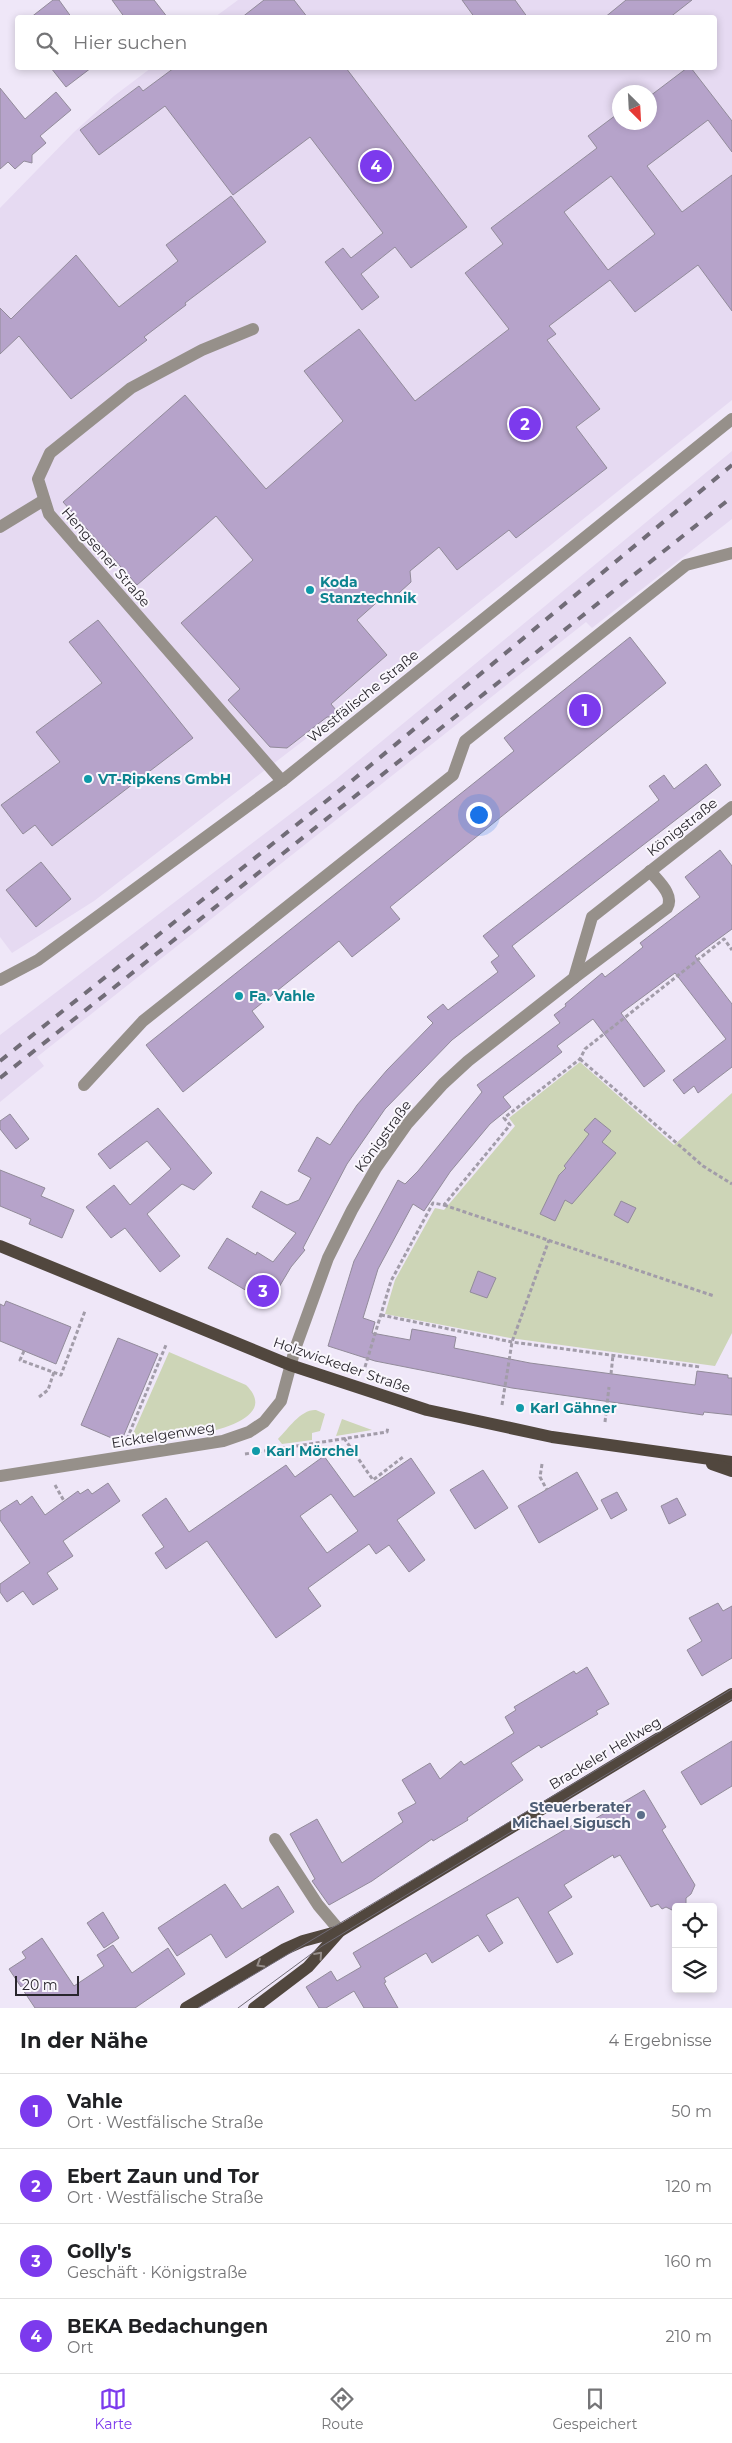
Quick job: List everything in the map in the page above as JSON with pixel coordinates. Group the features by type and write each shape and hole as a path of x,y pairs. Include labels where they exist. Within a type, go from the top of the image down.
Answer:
{"main road":[{"name":"Holzwickeder Straße","path":"0,1246 290,1365 428,1410 552,1436 732,1462"},
{"name":"Holzwickeder Straße","path":"691,1456 732,1471"},
{"name":"Brackeler Hellweg","path":"186,2008 285,1948 340,1931 732,1694"},
{"name":"Brackeler Hellweg","path":"254,2008 308,1967 340,1931"}],"street":[{"name":"Hengsener Straße","path":"253,329 202,350 131,388 50,453 38,479 49,514 78,550 282,781"},
{"name":"Westfälische Straße","path":"0,980 38,960 282,781 732,419"},
{"path":"0,528 44,500"},
{"path":"84,1085 143,1021 453,776 466,741 686,565 732,553"},
{"name":"Königstraße","path":"574,978 592,917 732,806"},
{"name":"Königstraße","path":"290,1365 328,1258 376,1168 407,1124 443,1084 468,1061 667,908 670,903 669,897 650,871"},
{"name":"Eicktelgenweg","path":"0,1476 223,1441 250,1432 264,1422 281,1401 290,1365"},
{"path":"275,1840 318,1905 340,1931"}],"path":[{"path":"444,1205 510,1125 504,1118 580,1059 585,1049 724,939 732,950"},
{"path":"580,1059 703,1166 732,1184"},
{"path":"365,1368 391,1281 433,1203 444,1205 714,1296"},
{"path":"502,1405 512,1342 549,1240"},
{"path":"24,1351 20,1360 61,1375 85,1311"},
{"path":"381,1315 512,1342 700,1367"},
{"path":"126,1456 124,1446 133,1419 153,1378 166,1345"},
{"path":"611,1374 613,1355"},
{"path":"39,1397 48,1390 54,1372"},
{"path":"149,1376 153,1378"},
{"path":"605,1422 609,1387"},
{"path":"245,1454 387,1432 388,1427"},
{"path":"344,1438 373,1480 403,1457"},
{"path":"542,1464 540,1476 547,1490"},
{"path":"55,1485 64,1501"}],"shaded area":[{"path":"238,0 732,0 732,400 367,692 94,901 12,953 0,937 0,208 74,132 114,96 148,70 717,70 717,15 218,15"},
{"path":"732,451 732,519 592,628 586,622 37,1057 44,1066 0,1102 0,1035 335,780"}],"green space":[{"path":"580,1062 674,1145 732,1093 732,1333 715,1366 510,1338 385,1314 395,1280 435,1208 444,1210 515,1126 509,1118"},
{"path":"169,1352 246,1385 255,1401 250,1413 235,1423 212,1431 187,1437 128,1445"},
{"path":"316,1410 325,1414 320,1431 312,1433 312,1440 282,1444 278,1439 295,1420 305,1413"},
{"path":"342,1419 372,1430 336,1436"}],"building":[{"path":"53,0 59,0 70,15 34,15"},
{"path":"112,0 154,0 166,15 123,15"},
{"path":"264,0 294,0 306,15 245,15"},
{"path":"462,0 515,0 526,15 473,15"},
{"path":"626,0 692,0 673,15 608,15"},
{"path":"53,70 88,70 66,87"},
{"path":"171,70 348,70 467,227 411,268 395,247 361,274 379,297 362,310 325,262 343,248 351,258 383,233 310,137 233,195 165,106 99,155 80,130 139,86 143,91"},
{"path":"684,70 693,70 732,121 732,152 708,120 647,166 682,212 732,175 732,311 698,265 635,312 610,280 549,326 556,334 547,340 600,409 576,427 607,468 516,538 509,530 457,570 439,547 410,571 411,582 389,602 384,596 357,620 387,655 331,704 341,716 327,717 287,748 270,747 228,700 240,689 181,623 253,560 216,516 137,585 63,502 185,395 266,489 343,421 304,371 359,329 415,401 509,329 465,273 503,244 491,228 597,148 588,136 612,118 612,130 657,130 657,91","holes":["611,176 655,234 608,270 564,212"]},
{"path":"0,88 25,119 56,92 71,110 40,136 46,143 32,155 32,163 24,161 15,169 8,162 0,169"},
{"path":"231,196 266,242 185,303 186,305 144,337 147,340 71,399 19,336 0,354 0,308 11,319 76,255 119,307 178,261 166,245"},
{"name":"VT-Ripkens GmbH","path":"98,620 193,738 52,846 35,825 23,834 1,805 60,762 36,732 102,683 69,642"},
{"path":"630,637 666,683 390,907 400,919 352,957 339,941 252,1011 264,1027 183,1092 146,1045 514,751 504,738"},
{"path":"706,764 721,785 512,946 535,976 452,1040 385,1109 347,1164 303,1248 305,1250 291,1267 269,1304 208,1268 227,1238 256,1255 257,1252 273,1262 296,1233 252,1207 261,1191 287,1205 299,1200 311,1178 298,1171 317,1137 330,1145 357,1105 387,1070 433,1023 427,1017 443,1004 448,1010 498,972 491,962 499,956 483,936 659,800 649,786 664,775 674,789"},
{"path":"720,850 732,866 732,929 695,956 732,1004 732,1067 698,1093 694,1086 684,1094 673,1080 726,1039 675,973 621,1013 665,1071 644,1087 593,1019 557,1046 562,1052 503,1097 511,1107 490,1124 450,1172 424,1211 413,1204 378,1269 363,1318 375,1322 372,1333 410,1340 412,1329 456,1337 454,1348 530,1363 695,1385 697,1371 728,1375 728,1378 732,1378 732,1415 704,1412 703,1415 512,1388 375,1361 328,1346 354,1261 398,1180 405,1184 418,1171 482,1092 477,1085 560,1023 554,1015 566,1006 565,1004 602,973 605,977 618,967 643,947 640,943 700,897 685,877"},
{"path":"41,862 71,899 36,927 6,890"},
{"path":"158,1108 212,1173 194,1190 182,1184 147,1214 180,1256 160,1272 125,1228 111,1238 86,1207 114,1185 130,1205 171,1169 147,1141 110,1169 98,1154"},
{"path":"10,1114 29,1139 16,1149 0,1129 0,1121"},
{"path":"595,1118 611,1131 602,1142 616,1153 572,1204 565,1200 555,1221 540,1214 559,1175 566,1168 564,1166 589,1134 584,1130"},
{"path":"0,1170 45,1188 41,1196 74,1210 62,1238 29,1224 31,1219 0,1206"},
{"path":"621,1201 636,1208 628,1223 614,1215"},
{"path":"478,1271 496,1278 487,1298 470,1292"},
{"path":"6,1301 71,1327 56,1364 0,1341 0,1304 4,1306"},
{"path":"118,1338 158,1354 121,1442 81,1425"},
{"path":"324,1456 354,1497 411,1458 435,1493 397,1520 425,1560 409,1572 389,1545 376,1554 369,1544 308,1588 321,1606 276,1638 207,1541 166,1569 155,1553 164,1547 142,1515 166,1498 189,1532 286,1465 295,1477","holes":["331,1494 358,1531 327,1553 300,1516"]},
{"path":"483,1470 508,1508 475,1529 450,1490"},
{"path":"577,1472 598,1509 539,1543 518,1506"},
{"path":"108,1483 120,1501 63,1541 73,1556 47,1573 58,1589 33,1605 23,1591 7,1602 0,1592 0,1584 30,1563 0,1520 0,1511 17,1500 20,1505 32,1496 45,1515 78,1491 80,1494 88,1489 92,1494"},
{"path":"617,1492 627,1510 611,1519 601,1500"},
{"path":"677,1498 686,1515 669,1524 661,1506"},
{"path":"718,1603 723,1611 732,1606 732,1658 702,1676 687,1650 702,1641 689,1618"},
{"path":"587,1667 609,1704 596,1711 598,1714 541,1748 539,1745 511,1763 523,1780 467,1818 468,1820 433,1841 432,1839 372,1881 329,1905 312,1881 315,1879 290,1834 317,1819 342,1863 403,1822 398,1813 416,1803 402,1780 430,1763 440,1779 461,1761 464,1765 514,1733 505,1717 516,1710 514,1707 574,1671 576,1674"},
{"path":"732,1741 732,1786 701,1805 681,1772"},
{"path":"644,1790 666,1827 662,1830 695,1885 691,1894 686,1898 686,1903 672,1903 672,1910 666,1907 662,1909 658,1904 651,1907 620,1855 614,1858 613,1855 564,1885 572,1897 548,1912 573,1954 557,1963 518,1897 486,1915 503,1943 489,1952 478,1935 432,1963 426,1953 384,1978 386,1982 384,1983 398,2008 364,2008 354,1991 326,2008 319,2008 306,1987 331,1971 337,1981 361,1967 353,1953 578,1822 581,1827"},
{"path":"225,1884 242,1909 278,1886 294,1912 226,1958 211,1934 177,1956 158,1928"},
{"path":"103,1912 119,1938 104,1948 87,1923"},
{"path":"42,1938 74,1986 104,1966 97,1955 113,1945 132,1973 168,1948 185,1974 135,2008 35,2008 9,1969 26,1958 22,1952"}],"tram line":[{"path":"198,2008 732,1689"},
{"path":"238,2008 322,1946 732,1699"}],"railway":[{"path":"0,1061 354,779 732,465"},
{"path":"0,1078 732,497"}],"place":[{"name":"BEKA Bedachungen","path":"376,166"},
{"name":"Ebert Zaun und Tor","path":"525,424"},
{"name":"Koda Stanztechnik","path":"310,590"},
{"name":"Vahle","path":"585,710"},
{"name":"VT-Ripkens GmbH","path":"88,779"},
{"name":"Fa. Vahle","path":"239,996"},
{"name":"Golly's","path":"263,1291"},
{"name":"Karl Gähner","path":"520,1408"},
{"name":"Karl Mörchel","path":"256,1451"},
{"name":"Steuerberater Michael Sigusch","path":"641,1815"}]}
